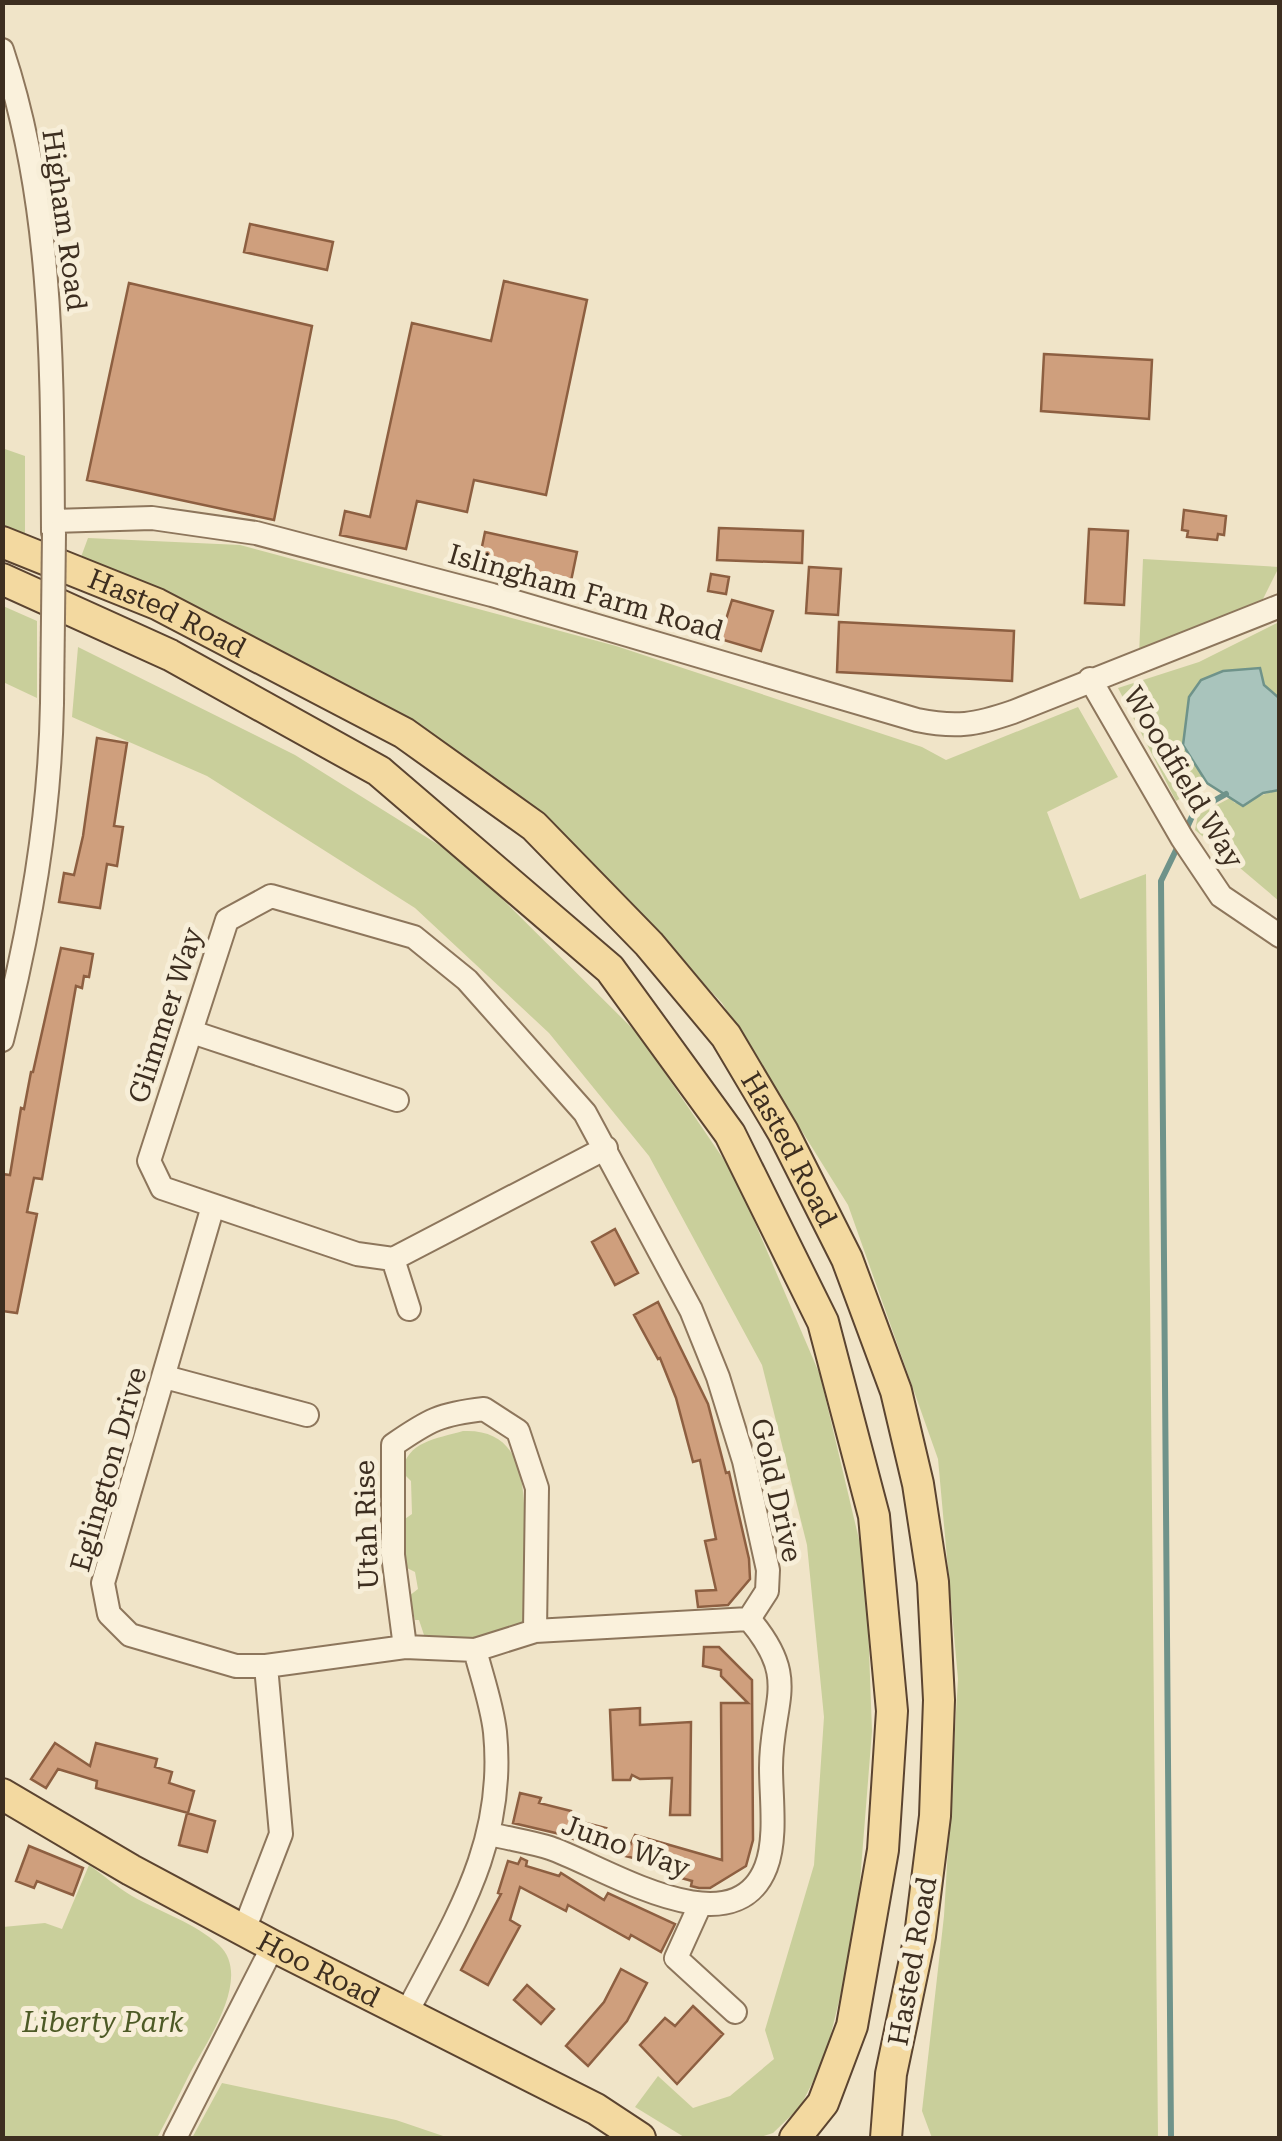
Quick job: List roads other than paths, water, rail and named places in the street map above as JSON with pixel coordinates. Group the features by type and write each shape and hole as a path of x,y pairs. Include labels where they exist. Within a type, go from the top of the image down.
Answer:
{"main road":[{"name":"Hasted Road","path":"2,542 157,604 404,733 534,826 649,944 726,1036 783,1132 848,1259 896,1391 918,1484 933,1582 939,1700 936,1816 920,1936 891,2074 886,2138"},
{"name":"Hasted Road","path":"2,579 170,655 379,771 610,969 730,1134 823,1322 874,1516 892,1711 884,1850 852,2026 823,2104 795,2138"},
{"name":"Hoo Road","path":"2,1794 131,1870 596,2109 640,2138"}],"street":[{"name":"Higham Road","path":"2,50 33,166 40,208 54,419 50,779 24,953 2,1040"},
{"name":"Islingham Farm Road","path":"54,527 152,518 256,533 492,595 952,727 979,724 1013,712 1280,606"},
{"name":"Woodfield Way","path":"1090,679 1182,838 1221,896 1280,936"},
{"name":"Glimmer Way","path":"393,1260 357,1254 162,1188 148,1161 227,920 270,896 414,937 467,980 585,1113 606,1148"},
{"path":"192,1032 397,1100"},
{"path":"409,1309 393,1260 606,1148"},
{"name":"Gold Drive","path":"606,1148 691,1310 739,1444 768,1570 766,1591 749,1619"},
{"name":"Eglington Drive","path":"213,1206 103,1584 109,1614 130,1635 236,1666 266,1666 405,1647 475,1650"},
{"path":"165,1377 307,1415"},
{"name":"Utah Rise","path":"405,1647 393,1555 393,1445 441,1408 484,1409 518,1431 537,1488 535,1631"},
{"path":"407,2012 468,1894 490,1834 496,1792 495,1730 475,1650 535,1631 749,1619"},
{"name":"Juno Way","path":"490,1834 550,1848 627,1882 700,1905 731,1901 750,1892 766,1867 770,1847 771,1738 782,1697 779,1670 768,1641 749,1619"},
{"path":"244,1930 282,1834 266,1666"},
{"path":"700,1905 676,1958 736,2012"},
{"path":"175,2138 274,1946"}],"water":[{"path":"1260,668 1264,685 1279,698 1279,790 1263,793 1243,806 1207,783 1183,745 1189,697 1201,680 1223,671"}],"waterway":[{"path":"1185,832 1194,812 1226,794"},
{"path":"1171,2138 1161,881 1179,844"}],"park label":[{"name":"Liberty Park","path":"103,2022"}]}
